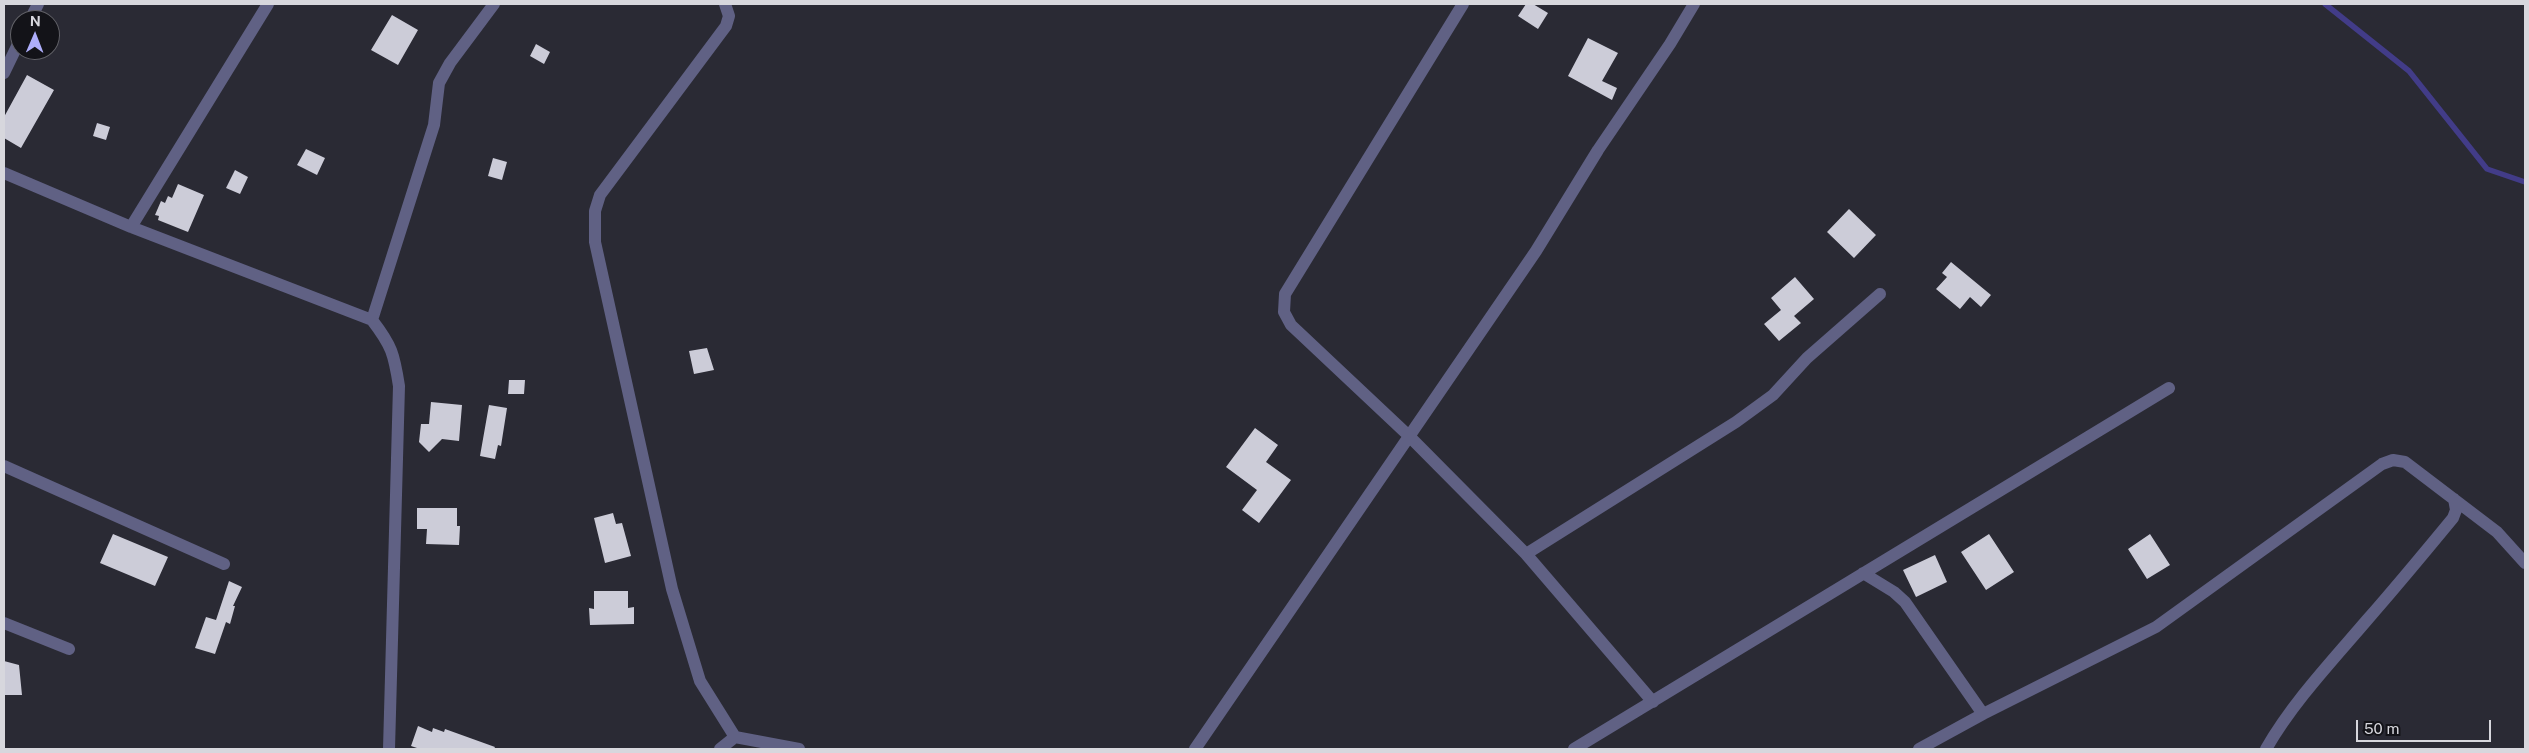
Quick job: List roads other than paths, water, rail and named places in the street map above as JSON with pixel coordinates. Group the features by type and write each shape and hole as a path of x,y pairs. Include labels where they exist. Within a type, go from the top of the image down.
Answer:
{"street":[{"path":"131,227 268,4"},
{"path":"372,320 434,125 439,83 450,63 494,4"},
{"path":"725,4 729,16 726,26 600,195 595,211 595,242 672,589 700,681 735,737 799,749"},
{"path":"1463,4 1285,294 1284,312 1292,325 1409,436 1526,554 1653,702"},
{"path":"1195,749 1536,251 1598,150 1670,44 1694,4"},
{"path":"4,73 10,60"},
{"path":"4,173 131,227 372,320 389,342 395,357 399,386 389,749"},
{"path":"1526,554 1736,422 1773,395 1807,358 1880,294"},
{"path":"1574,749 2169,388"},
{"path":"1919,749 1982,714 2156,627 2382,464 2393,460 2405,462 2498,532 2525,563"},
{"path":"4,466 224,564"},
{"path":"2266,749 2278,729 2345,644 2366,622 2453,518 2456,510 2454,499"},
{"path":"1863,573 1894,592 1905,602 1982,714"},
{"path":"4,623 69,649"},
{"path":"720,749 735,737"}],"waterway":[{"path":"2325,4 2409,71 2487,169 2525,182"}]}
